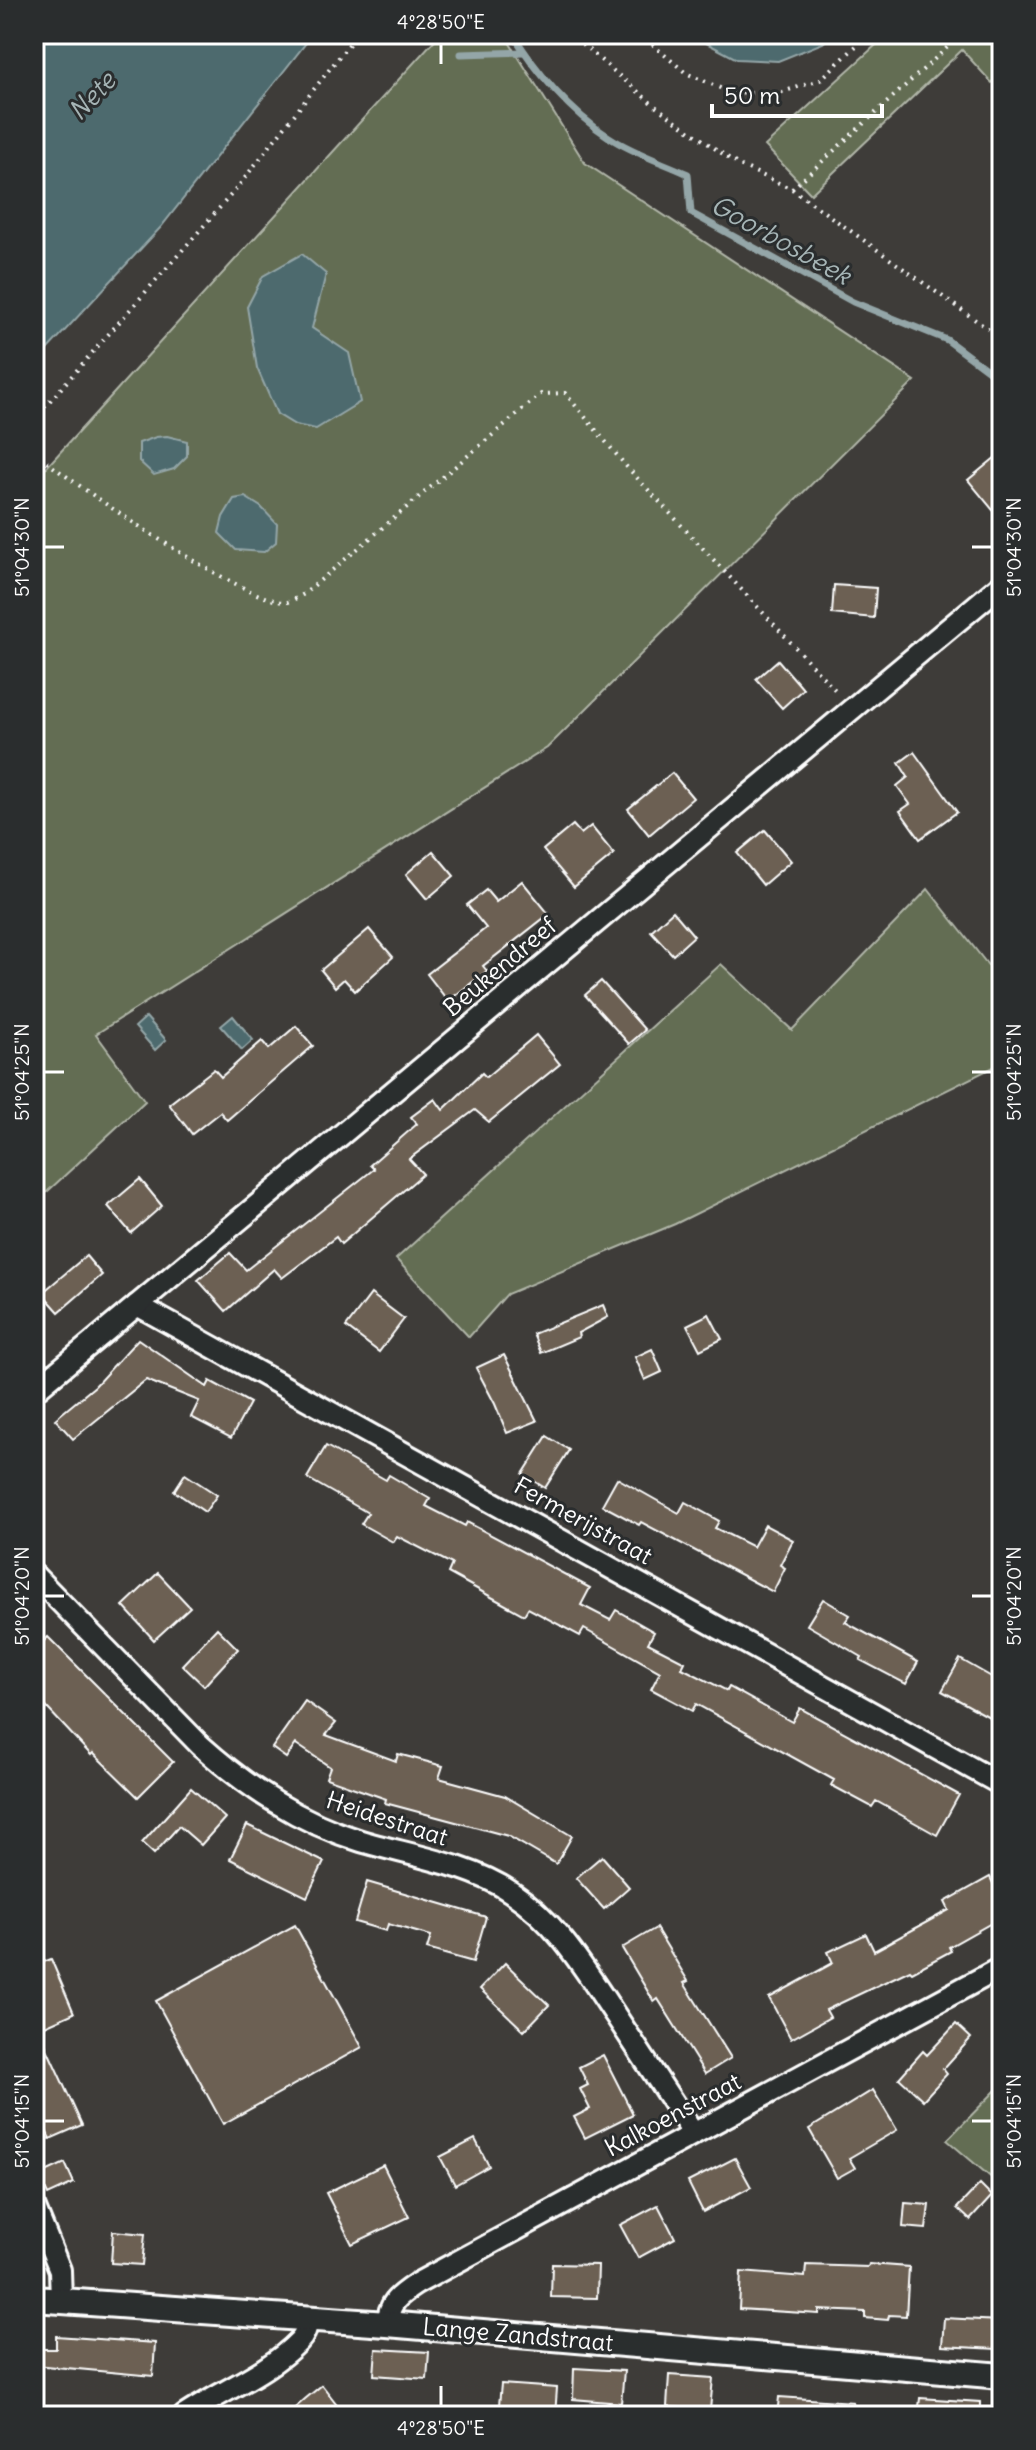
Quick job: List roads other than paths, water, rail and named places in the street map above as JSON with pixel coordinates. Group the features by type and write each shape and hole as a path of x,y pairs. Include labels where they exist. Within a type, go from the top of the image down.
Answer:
{"street":[{"name":"Beukendreef","path":"34,1391 1002,584"},
{"name":"Fermerijstraat","path":"137,1305 1002,1785"},
{"name":"Heidestraat","path":"34,1575 200,1745 227,1770 269,1800 308,1821 357,1839 483,1877 509,1890 536,1910 572,1950 693,2133"},
{"name":"Kalkoenstraat","path":"387,2324 393,2301 416,2284 1002,1967"},
{"path":"34,2206 60,2270 61,2301"},
{"name":"Lange Zandstraat","path":"34,2299 387,2324 1002,2376"},
{"path":"184,2416 275,2361 299,2341 307,2328 308,2319"}],"water":[{"name":"Nete","path":"34,34 313,34 161,227 34,364"},
{"path":"689,34 833,34 823,43 778,61 737,59"},
{"path":"302,254 326,274 312,328 349,353 360,402 316,429 295,425 277,414 257,368 247,307 263,276"},
{"path":"167,436 187,441 187,456 174,469 154,475 139,461 139,443"},
{"path":"245,497 261,507 277,524 276,542 264,552 236,550 219,533 223,517 234,499"},
{"path":"233,1016 253,1040 242,1050 221,1026"},
{"path":"146,1017 166,1040 155,1050 135,1027"}],"waterway":[{"name":"Goorbosbeek","path":"513,34 555,91 581,116 628,148 688,174 691,213 853,302 947,340 1002,381"},
{"path":"461,54 524,52"}]}
